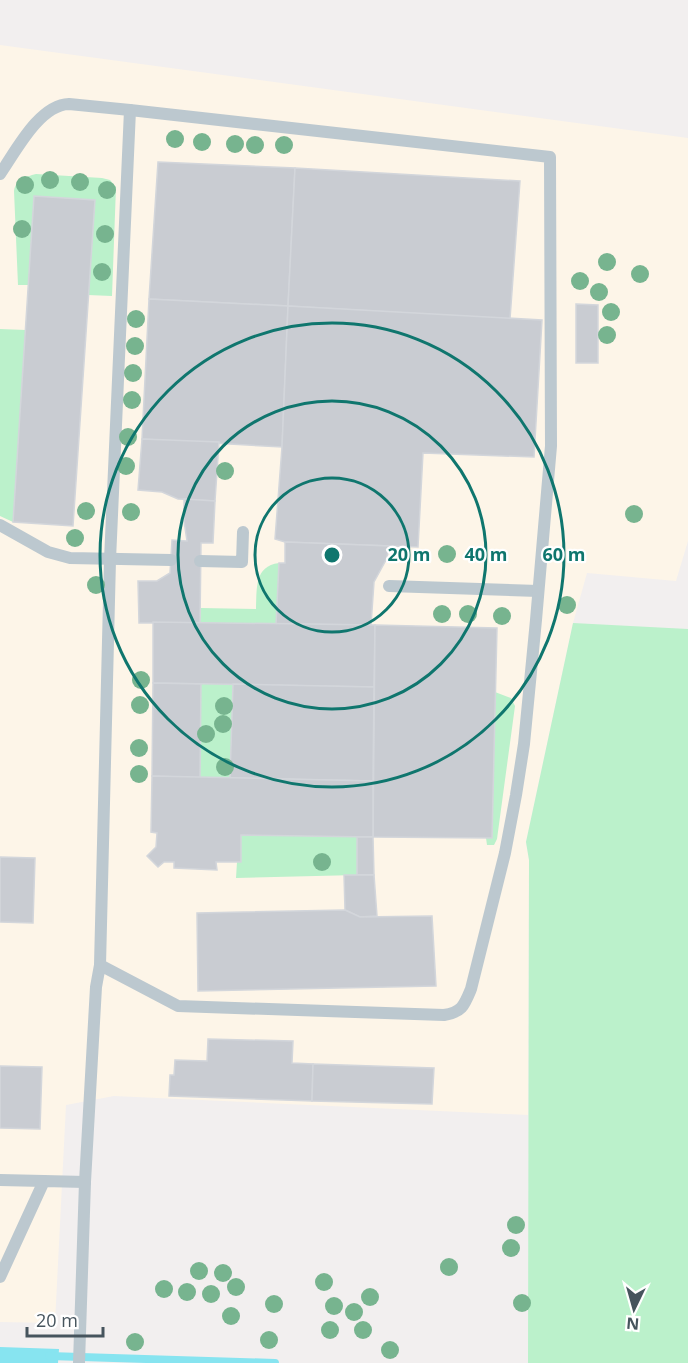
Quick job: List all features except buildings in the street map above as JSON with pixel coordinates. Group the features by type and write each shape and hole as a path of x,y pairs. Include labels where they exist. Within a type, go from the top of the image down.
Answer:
{"lane":[{"path":"0,174 41,117 51,108 69,104 550,157 551,446 524,744 507,841 471,989 459,1011 444,1014 178,1006 100,966"},
{"path":"79,1363 96,987 100,966 110,560 130,110"},
{"path":"0,525 48,552 70,558 171,560"},
{"path":"201,561 242,562 243,532"},
{"path":"389,586 538,591"},
{"path":"0,1180 86,1182"},
{"path":"0,1278 44,1181"}],"shaded area":[{"path":"0,45 688,138 688,541 676,581 587,573 573,623 526,842 529,860 528,1115 114,1096 66,1105 55,1323 0,1322"}],"green space":[{"path":"36,174 102,178 110,180 116,187 112,296 88,295 94,200 35,196 29,285 18,285 14,191 19,181"},
{"path":"0,329 26,330 13,522 0,516"},
{"path":"279,563 276,624 200,623 201,608 256,609 257,586 261,574 271,565"},
{"path":"573,623 688,629 688,1363 528,1363 529,860 526,842"},
{"path":"201,684 233,684 230,778 200,778"},
{"path":"495,692 511,698 515,706 497,839 494,845 487,845 486,838 492,838"},
{"path":"241,835 357,837 357,875 236,878 237,862 241,862"}],"water":[{"path":"0,1347 59,1349 58,1363 0,1363"}],"waterway":[{"path":"49,1356 275,1363"}]}
